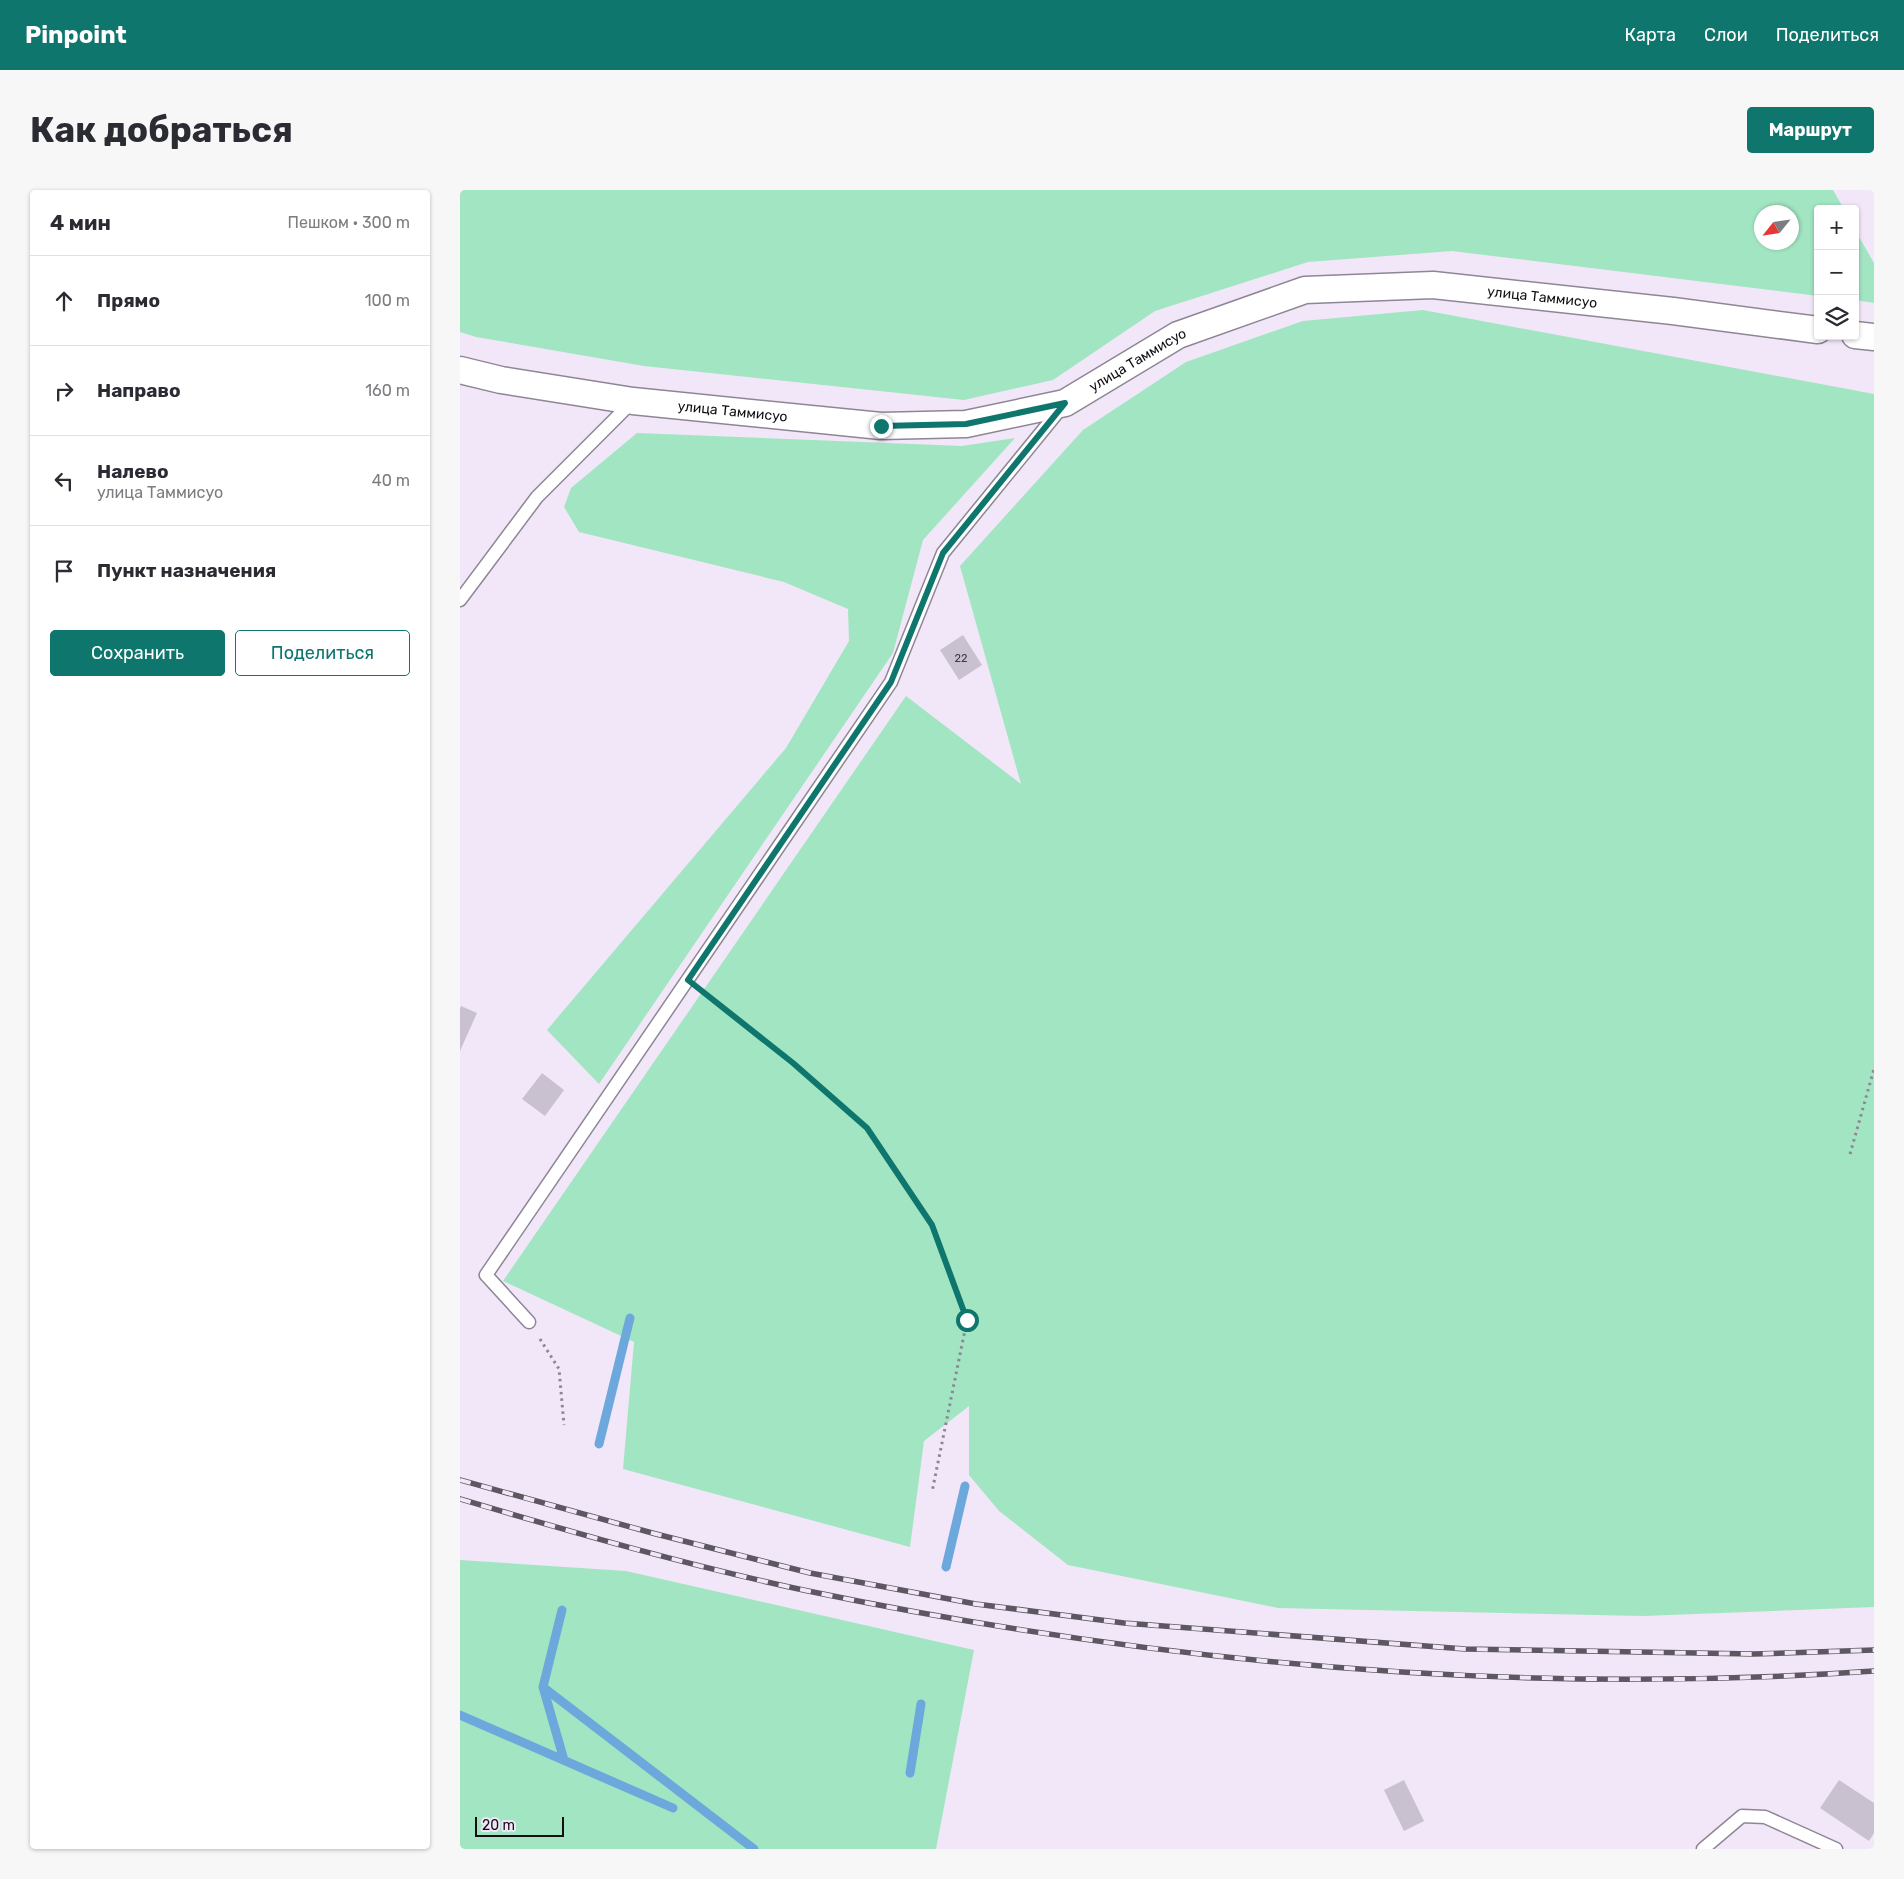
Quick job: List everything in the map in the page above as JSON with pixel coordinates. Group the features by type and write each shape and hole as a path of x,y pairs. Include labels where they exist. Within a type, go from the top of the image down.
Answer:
{"street":[{"name":"улица Таммисуо","path":"460,370 501,380 633,401 881,426 966,424 1065,403 1178,335 1305,290 1434,285 1663,310 1814,329"},
{"path":"1859,336 1874,338"}],"lane":[{"path":"460,600 536,497 633,401"},
{"path":"529,1322 486,1276 891,682 943,553 1065,403"},
{"path":"1703,1849 1742,1816 1765,1817 1836,1849"}],"path":[{"path":"688,980 793,1063 867,1128 932,1225 967,1320 932,1492"},
{"path":"1850,1154 1874,1069"},
{"path":"529,1322 559,1369 564,1425"}],"green space":[{"path":"460,190 1833,190 1842,205 1814,205 1814,296 1452,251 1308,262 1155,311 1053,380 964,400 644,366 476,337 460,332"},
{"path":"1859,237 1874,263 1874,303 1859,301"},
{"path":"1423,310 1874,394 1874,1607 1643,1616 1278,1608 1068,1565 999,1511 969,1475 969,1406 924,1441 910,1547 623,1469 634,1342 503,1281 906,696 1021,784 960,566 1083,430 1186,362 1303,321"},
{"path":"637,433 962,446 1015,438 923,540 893,653 599,1084 547,1030 786,748 849,641 848,609 784,582 579,532 564,507 571,488"},
{"path":"460,1560 626,1571 974,1650 936,1849 460,1849"}],"building":[{"path":"963,635 982,665 959,680 940,650"},
{"path":"461,1006 477,1013 460,1051 460,1008"},
{"path":"542,1073 564,1090 545,1116 522,1099"},
{"path":"1404,1780 1424,1821 1404,1831 1384,1790"},
{"path":"1839,1780 1874,1803 1874,1833 1869,1841 1820,1808"}],"waterway":[{"path":"599,1444 630,1318"},
{"path":"946,1567 965,1486"},
{"path":"562,1610 543,1687 754,1849"},
{"path":"543,1687 564,1760"},
{"path":"910,1773 921,1704"},
{"path":"460,1715 673,1808"}],"railway":[{"path":"460,1480 656,1534 810,1573 976,1604 1124,1623 1465,1649 1754,1654 1874,1650"},
{"path":"460,1499 633,1548 720,1571 808,1591 939,1616 1205,1655 1338,1667 1472,1676 1606,1679 1740,1678 1874,1671"}],"route":[{"path":"881,426 966,424 1065,403 943,553 891,682 688,980 793,1063 867,1128 932,1225 967,1320"}]}
